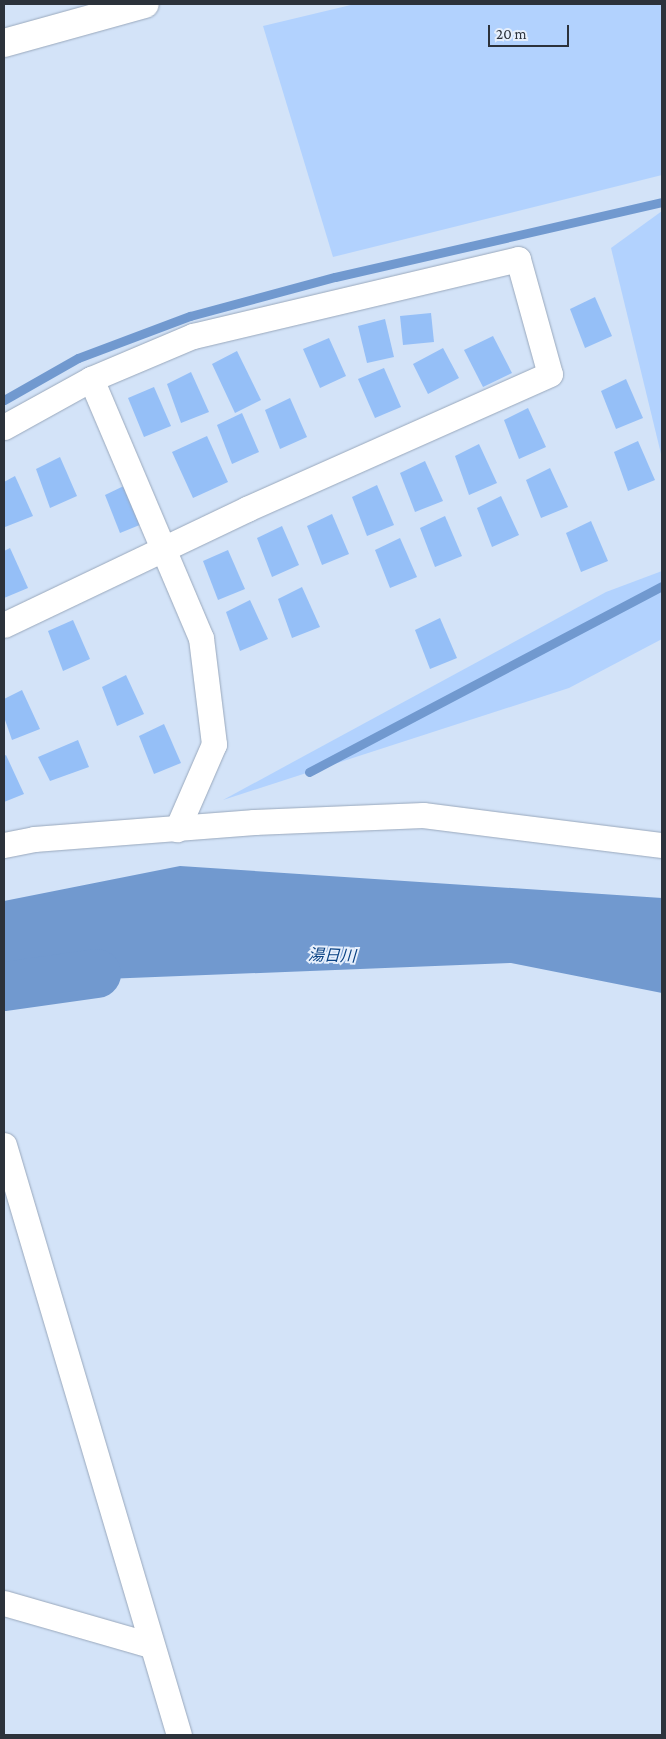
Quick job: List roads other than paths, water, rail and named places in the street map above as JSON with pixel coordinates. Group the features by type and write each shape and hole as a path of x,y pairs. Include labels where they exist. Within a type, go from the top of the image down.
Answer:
{"street":[{"path":"4,43 145,4"},
{"path":"4,427 91,379 193,336 518,259 550,374 163,549 4,625"},
{"path":"91,379 201,638 214,744 177,829"},
{"path":"4,845 34,839 423,815 662,845"},
{"path":"4,1145 150,1645 179,1735"},
{"path":"4,1603 150,1645"}],"water":[{"path":"180,866 662,898 662,993 511,963 4,983 4,901"}],"waterway":[{"path":"4,400 78,358 190,316 335,277 662,202"},
{"path":"309,772 662,586"},
{"name":"湯日川","path":"4,986 96,973"}]}
